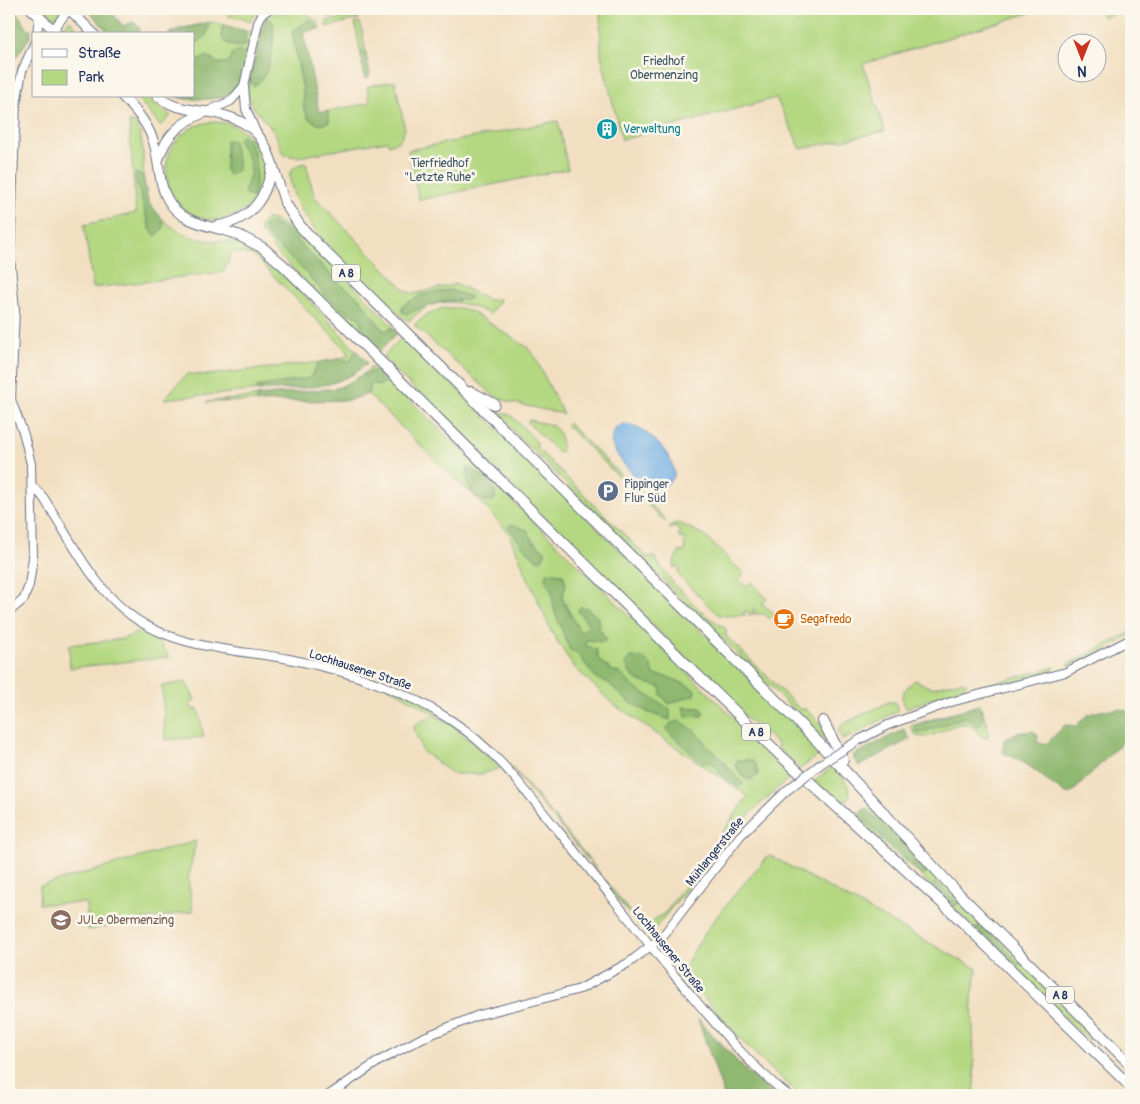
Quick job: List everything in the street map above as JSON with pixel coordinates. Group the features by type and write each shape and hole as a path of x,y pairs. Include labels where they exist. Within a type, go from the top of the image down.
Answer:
{"highway":[{"name":"A 8","path":"285,203 300,226 318,245 820,743 955,890 1131,1065"},
{"name":"A 8","path":"238,234 263,248 283,265 751,727 952,912 1131,1087"},
{"path":"461,386 494,404"},
{"path":"823,721 851,777"}],"main road":[{"path":"36,11 54,32 69,9 92,32"},
{"path":"255,130 246,108 244,86 258,23 262,14 269,9"},
{"path":"36,11 37,32"},
{"path":"9,612 24,598 32,574 34,537 29,451 11,400 14,310 10,257 16,104 21,75 32,50"},
{"path":"157,164 169,136 179,125 231,101 244,86"},
{"path":"124,98 141,116 149,130 155,148 163,193 172,206 183,216 238,234"},
{"path":"161,98 173,105 224,114 240,119 255,130 263,140 285,203"},
{"path":"211,226 235,222 254,209 267,189 272,165"},
{"name":"Lochhausener Straße","path":"32,487 43,497 106,592 123,610 145,626 178,640 302,662 377,684 411,698 451,720 474,737 508,770 722,1034 788,1095"},
{"name":"Mühlangerstraße","path":"329,1095 379,1061 422,1038 479,1015 580,989 602,979 651,948 662,937 740,836 786,791 822,763 859,740 888,725 951,702 1066,672 1131,639"}],"green space":[{"path":"9,9 16,10 28,30 31,29 30,37 13,61 15,40 9,39"},
{"path":"46,9 57,9 61,15 53,18"},
{"path":"87,9 109,9 123,26 134,22 140,29 139,32 108,32"},
{"path":"228,9 257,9 251,21 229,16"},
{"path":"300,9 318,22 320,29 315,24 292,32 303,90 304,109 329,122 328,111 370,103 367,86 395,81 405,129 399,141 389,145 387,141 298,157 284,155 274,132 250,102 247,90 265,19 268,15"},
{"path":"323,9 354,9 348,13 330,17 325,14"},
{"name":"Friedhof Obermenzing","path":"600,9 1042,9 863,64 885,131 801,149 776,98 622,140 601,55"},
{"path":"1099,9 1121,9 1122,12 1102,17"},
{"path":"358,15 359,19 326,27 327,21"},
{"path":"267,18 272,20 274,36 271,57 264,75 253,86 250,80 263,25"},
{"path":"310,19 318,29 303,32 319,112 328,111 329,122 319,125 308,118 304,109 303,90 292,32"},
{"path":"70,20 79,32 64,32 62,29"},
{"path":"209,22 205,36 201,41 195,44 195,32 175,32"},
{"path":"213,22 253,33 240,85 232,94 221,98 185,99 182,98 195,98 195,32 172,32"},
{"path":"359,22 366,54 360,50 355,23"},
{"path":"222,27 245,31 246,44 242,47 226,43 221,32"},
{"path":"360,50 366,54 370,74 365,79"},
{"path":"241,51 248,54 238,88 226,96 218,98 186,99 182,98 195,98 195,62 208,56 217,63 228,63 232,53"},
{"path":"138,98 148,98 171,116 160,126"},
{"name":"Tierfriedhof \"Letzte Ruhe\"","path":"558,121 568,169 419,200 408,150"},
{"path":"129,122 134,122 139,132 142,143 145,189 148,200 159,216 170,226 191,237 239,244 257,252 300,291 367,363 352,375 329,384 164,399 187,374 206,375 330,361 348,356 348,352 253,255 232,252 224,272 93,288 84,225 136,213"},
{"path":"215,122 234,125 250,136 261,152 264,171 261,190 250,206 234,217 215,220 196,217 180,206 169,190 166,171 169,152 180,136 196,125"},
{"path":"242,136 249,139 256,161 256,182 253,197 247,196 244,192 250,172 250,164 238,139"},
{"path":"226,140 233,141 239,169 229,175 225,170"},
{"path":"306,163 314,196 406,291 413,294 457,284 488,300 500,299 490,314 468,305 448,302 428,307 409,321 399,314 331,249 301,210 292,190 290,172 297,165"},
{"path":"136,173 143,176 148,201 163,220 163,228 156,236 150,229 135,178"},
{"path":"266,219 278,222 311,245 389,322 397,333 379,352 368,344 272,248 273,245 260,231 260,226"},
{"path":"270,223 287,230 339,283 359,298 384,331 392,328 397,333 379,352 366,337 360,318 343,310 329,299 269,237 264,225"},
{"path":"450,290 471,297 468,300 430,305 408,314 402,312 402,306 421,295"},
{"path":"443,308 461,308 472,312 527,347 535,357 563,414 509,402 493,395 414,325 428,314"},
{"path":"402,337 410,345 412,344 823,752 800,769 777,748 778,745 768,735 765,736 390,365 383,357"},
{"path":"356,350 367,363 343,379 302,388 258,391 256,387 310,378 319,362 339,359 350,361"},
{"path":"372,367 417,407 792,775 751,813 722,845 655,928 645,926 666,912 748,796 613,704 573,666 551,631 508,532 477,498 444,469 368,394 348,400 206,402 338,388 361,376"},
{"path":"376,371 387,381 379,386 372,383 368,394 348,400 256,402 257,396 338,388 366,373"},
{"path":"494,409 512,416 537,442 537,448 647,557 654,557 673,583 704,614 726,629 726,636 800,709 806,709 820,723 828,740 826,742 494,412"},
{"path":"529,420 554,427 560,436 562,452 559,453 527,422"},
{"path":"568,423 665,519 665,522 566,425"},
{"path":"468,467 488,480 496,494 494,500 487,501 481,499 472,492 467,474"},
{"path":"679,523 704,535 744,574 739,579 746,587 752,582 767,599 762,604 775,614 770,619 764,614 754,614 755,609 752,610 753,614 749,615 748,611 744,611 745,615 725,616 717,614 679,576 677,573 680,571 678,566 674,568 674,561 679,552 685,551 684,538 679,538 679,529 676,529 676,526 669,529 672,524"},
{"path":"511,524 527,530 533,541 546,552 542,559 537,560 523,547 508,527"},
{"path":"548,572 563,574 566,584 562,598 580,632 590,626 578,611 580,607 587,608 598,618 599,628 607,640 603,642 586,640 586,646 596,649 599,660 611,670 620,673 635,688 670,709 670,720 649,713 628,701 607,682 596,678 578,654 570,650 555,613 551,590 545,579"},
{"path":"144,629 156,636 169,657 70,668 69,645 123,639"},
{"path":"1131,632 1131,635 1100,653 1071,666 1068,664"},
{"path":"631,657 644,658 651,665 654,675 670,678 686,685 695,690 694,695 669,704 661,695 660,687 638,680 630,674 626,662"},
{"path":"1055,667 1052,672 974,692 908,712 954,693"},
{"path":"915,680 931,688 961,681 967,683 964,687 906,708 902,699 903,692"},
{"path":"186,682 195,700 190,704 193,710 198,709 204,737 165,740 162,686"},
{"path":"381,682 410,693 436,706 480,737 500,756 519,776 600,874 518,776 491,748"},
{"path":"889,702 895,702 898,711 843,740 838,730 843,724"},
{"path":"981,704 989,733 987,738 981,736 965,724 953,726 927,737 915,735 910,726"},
{"path":"683,707 701,708 704,713 702,716 686,717"},
{"path":"975,707 981,709 983,719 981,725 976,726 965,717 918,734 915,730 916,725"},
{"path":"1119,709 1131,712 1131,733 1072,793 1065,794 1026,764 1003,753 1004,740 1016,733 1033,731 1038,735 1037,743 1046,744 1065,725 1077,726 1090,714"},
{"path":"433,715 451,724 500,768 483,774 453,774 423,752 413,726"},
{"path":"680,721 694,730 704,740 706,746 715,752 743,784 739,787 720,774 715,765 709,762 703,763 666,730 671,723"},
{"path":"904,729 910,739 859,766 852,756"},
{"path":"738,760 751,760 756,764 758,775 751,780 744,778 735,765"},
{"path":"833,767 848,786 850,795 847,800 839,803 814,781"},
{"path":"872,806 1093,1034 1088,1040 919,874 855,817"},
{"path":"865,809 883,824 923,866 927,873 923,876 858,814"},
{"path":"196,841 188,879 193,911 88,930 86,903 39,904 40,886"},
{"path":"769,855 977,969 972,998 975,1095 799,1095 748,1047 682,973 710,926"},
{"path":"606,881 640,925 650,931 648,933 639,926 605,884"},
{"path":"936,881 958,903 955,907 933,885"},
{"path":"979,924 1002,944 1021,966 1016,967 976,929"},
{"path":"698,1019 748,1073 774,1095 724,1095"}],"water":[{"path":"624,424 641,430 665,451 673,468 674,477 667,484 660,488 650,486 636,477 622,462 611,441 616,428"}],"place":[{"name":"Verwaltung","path":"607,129"},
{"name":"Pippinger Flur Süd","path":"608,491"},
{"name":"Segafredo","path":"784,619"},
{"name":"JULe Obermenzing","path":"61,920"}]}
